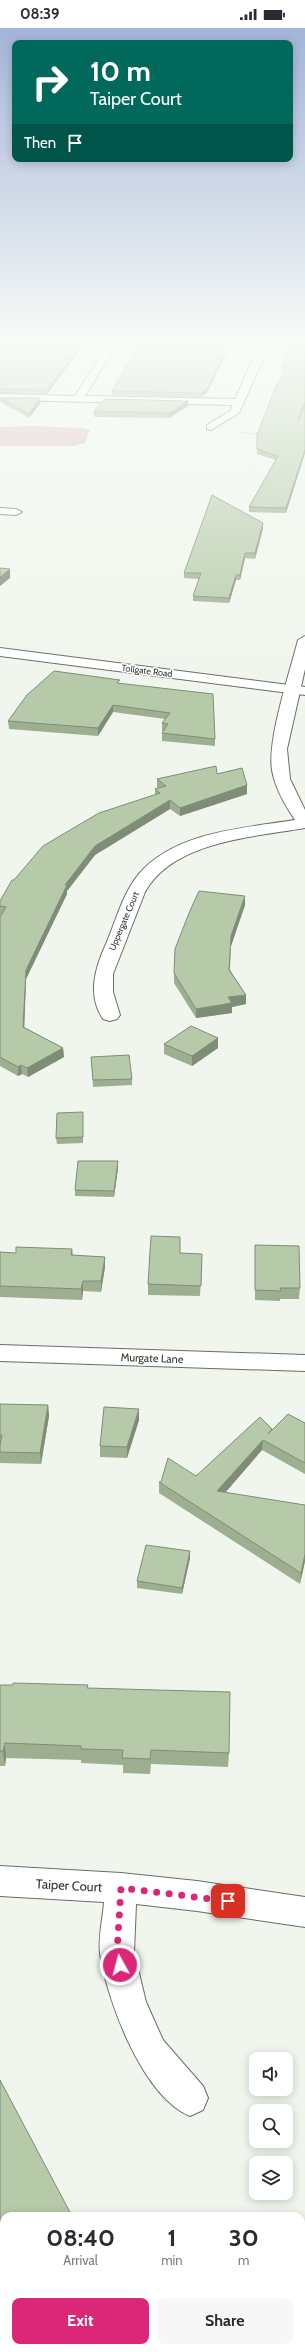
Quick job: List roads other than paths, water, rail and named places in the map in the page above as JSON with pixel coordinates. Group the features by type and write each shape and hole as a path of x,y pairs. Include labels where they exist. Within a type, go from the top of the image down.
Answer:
{"street":[{"path":"0,511 16,512"},
{"path":"305,640 299,691 279,749 278,766 292,805 305,822"},
{"name":"Tollgate Road","path":"0,652 299,691"},
{"name":"Uppergate Court","path":"110,1015 102,995 103,971 137,891 154,868 169,857 197,846 305,822"},
{"name":"Murgate Lane","path":"0,1353 305,1362"},
{"name":"Taiper Court","path":"0,1881 121,1888 197,1896 305,1912"},
{"path":"121,1888 117,1952 129,2003 151,2052 190,2098"}]}
